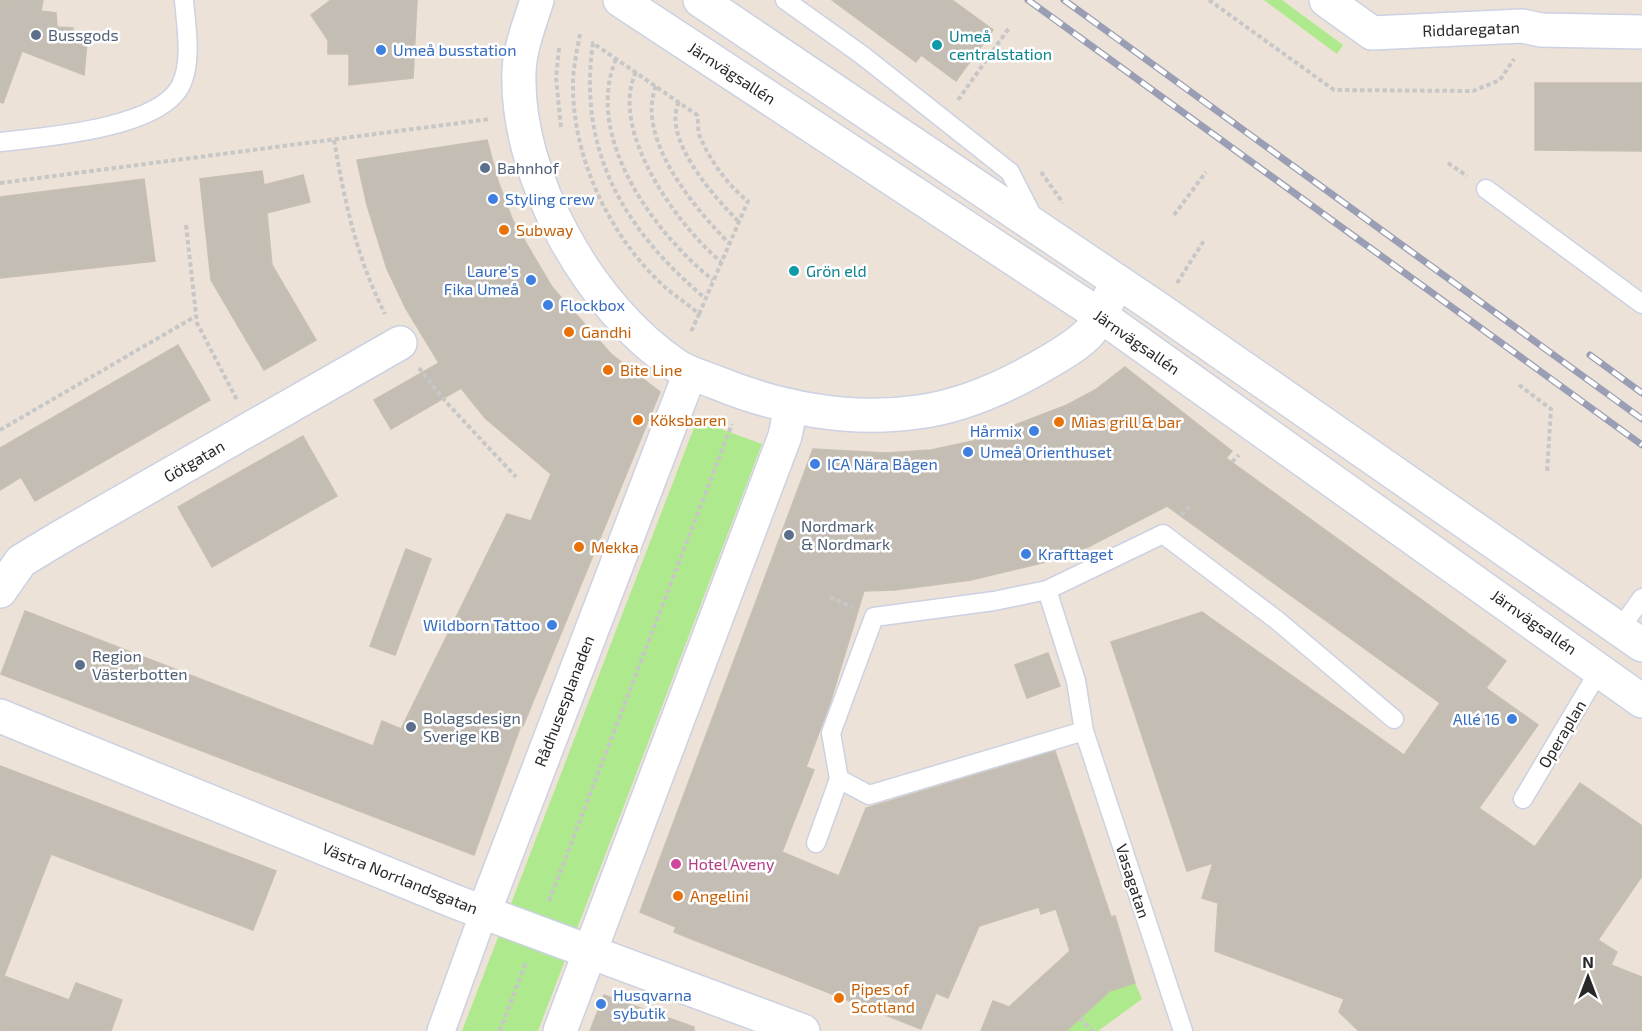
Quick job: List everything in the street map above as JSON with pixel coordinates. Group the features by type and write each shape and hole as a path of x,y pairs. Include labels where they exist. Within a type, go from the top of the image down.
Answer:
{"street":[{"path":"537,0 525,38 519,71 525,135 534,169 557,225 592,282 641,335 676,366 690,373 745,394 791,406 867,415 918,412 967,399 1012,381 1051,360 1087,335 1101,316 1117,282"},
{"name":"Järnvägsallén","path":"620,0 1101,316 1642,701"},
{"path":"700,0 1117,282 1166,301 1631,637"},
{"name":"Riddaregatan","path":"1326,0 1372,33 1521,13 1540,30 1642,32"},
{"name":"Götgatan","path":"0,591 21,561 400,343"},
{"name":"Rådhusesplanaden","path":"441,1031 484,912 690,373"},
{"path":"560,1031 785,436 791,406"},
{"name":"Västra Norrlandsgatan","path":"0,716 484,912 803,1031"}],"lane":[{"path":"0,142 85,133 111,126 169,101 181,85 185,65 184,0"},
{"path":"785,0 862,55 1010,172 1039,229"},
{"path":"1486,189 1642,304"},
{"path":"816,843 839,779 831,734 874,617 994,601 1047,590 1163,534 1278,621 1394,719"},
{"name":"Vasagatan","path":"1047,590 1076,681 1083,731 1183,1031"},
{"path":"1631,637 1642,598"},
{"name":"Operaplan","path":"1523,798 1600,669"},
{"path":"839,779 869,795 1083,731"}],"path":[{"path":"953,106 1009,28"},
{"path":"580,34 573,82 573,106 582,153 593,182 621,237 641,263 666,289 699,314"},
{"path":"561,129 556,78 562,40"},
{"path":"681,324 691,331 748,201 725,178 699,136 697,115 593,44 589,92 598,149 619,199 640,233 658,256 705,298"},
{"path":"616,59 609,75 610,116 614,138 630,183 659,228 678,251 713,280"},
{"path":"636,72 629,86 629,101 634,126 649,170 660,191 684,226 721,262"},
{"path":"656,86 651,98 651,112 664,154 688,198 703,218 729,243"},
{"path":"679,102 674,112 676,123 690,161 702,181 739,222"},
{"path":"0,183 497,118"},
{"path":"334,140 351,230 361,263 400,343 446,402 516,477"},
{"path":"1448,163 1458,170"},
{"path":"1039,170 1057,192 1066,209"},
{"path":"1174,215 1206,172"},
{"path":"186,225 197,323 252,428"},
{"path":"1166,301 1205,239"},
{"path":"0,430 196,316"},
{"path":"1519,385 1551,409 1547,473"},
{"path":"500,1031 733,421"},
{"path":"1080,1018 1093,1031"}],"green space":[{"path":"1264,0 1282,0 1343,45 1337,54"},
{"path":"697,420 762,444 538,1031 462,1031"},
{"path":"1135,983 1142,999 1098,1031 1066,1031 1110,991"}],"building":[{"name":"Bussgods","path":"0,0 43,0 41,11 56,13 57,27 73,28 72,42 87,42 84,75 22,51 3,103 0,102"},
{"name":"Umeå busstation","path":"331,0 417,0 413,78 349,85 349,54 328,54 328,40 311,15"},
{"name":"Umeå centralstation","path":"832,0 952,0 993,30 956,81 921,55 916,62"},
{"path":"1535,83 1642,83 1642,151 1535,150"},
{"path":"487,140 498,181 513,221 552,287 611,354 660,392 523,726 521,725 474,855 1,674 25,611 373,746 382,721 401,729 507,514 531,521 551,474 485,418 461,388 391,429 374,400 439,363 406,309 387,269 367,205 357,160"},
{"path":"262,171 264,185 303,175 310,202 267,213 272,265 316,340 264,370 211,280 200,179"},
{"path":"144,179 155,261 0,278 0,197"},
{"path":"178,345 210,400 35,501 21,477 0,490 0,448"},
{"path":"1125,367 1232,451 1226,458 1506,661 1486,688 1538,725 1479,808 1535,847 1580,783 1642,826 1642,876 1598,940 1617,952 1611,965 1642,977 1642,1031 1359,1031 1339,1012 1344,999 1215,951 1218,903 1202,898 1213,863 1187,871 1111,642 1202,612 1404,755 1440,703 1167,506 1088,547 1050,561 971,580 895,590 864,591 830,703 806,767 814,770 782,852 839,876 866,808 1055,751 1111,917 1115,916 1135,983 1110,991 1066,1031 981,1031 993,1001 1009,1007 1070,951 1056,909 1041,914 1039,907 979,926 948,998 936,993 921,1029 674,932 676,927 640,912 813,449 886,453 931,450 973,441 1067,405 1095,390"},
{"path":"303,436 337,496 212,567 178,507"},
{"path":"406,549 431,559 395,655 370,646"},
{"path":"1048,653 1060,686 1027,698 1015,665"},
{"path":"0,766 276,871 253,930 51,854 4,976 69,1000 76,983 122,1000 111,1031 0,1031"},
{"path":"604,995 694,1027 694,1031 590,1031"}],"railway":[{"path":"1028,0 1642,445"},
{"path":"1064,0 1642,419"},
{"path":"1590,355 1642,393"}],"place":[{"name":"Bussgods","path":"36,35"},
{"name":"Umeå centralstation","path":"937,45"},
{"name":"Umeå busstation","path":"381,50"},
{"name":"Bahnhof","path":"485,168"},
{"name":"Styling crew","path":"493,199"},
{"name":"Subway","path":"504,230"},
{"name":"Grön eld","path":"794,271"},
{"name":"Laure's Fika Umeå","path":"531,280"},
{"name":"Flockbox","path":"548,305"},
{"name":"Gandhi","path":"569,332"},
{"name":"Bite Line","path":"608,370"},
{"name":"Köksbaren","path":"638,420"},
{"name":"Mias grill & bar","path":"1059,422"},
{"name":"Hårmix","path":"1034,431"},
{"name":"Umeå Orienthuset","path":"968,452"},
{"name":"ICA Nära Bågen","path":"815,464"},
{"name":"Nordmark & Nordmark","path":"789,535"},
{"name":"Mekka","path":"579,547"},
{"name":"Krafttaget","path":"1026,554"},
{"name":"Wildborn Tattoo","path":"552,625"},
{"name":"Region Västerbotten","path":"80,665"},
{"name":"Allé 16","path":"1512,719"},
{"name":"Bolagsdesign Sverige KB","path":"411,727"},
{"name":"Hotel Aveny","path":"676,864"},
{"name":"Angelini","path":"678,896"},
{"name":"Pipes of Scotland","path":"839,998"},
{"name":"Husqvarna sybutik","path":"601,1004"}]}
